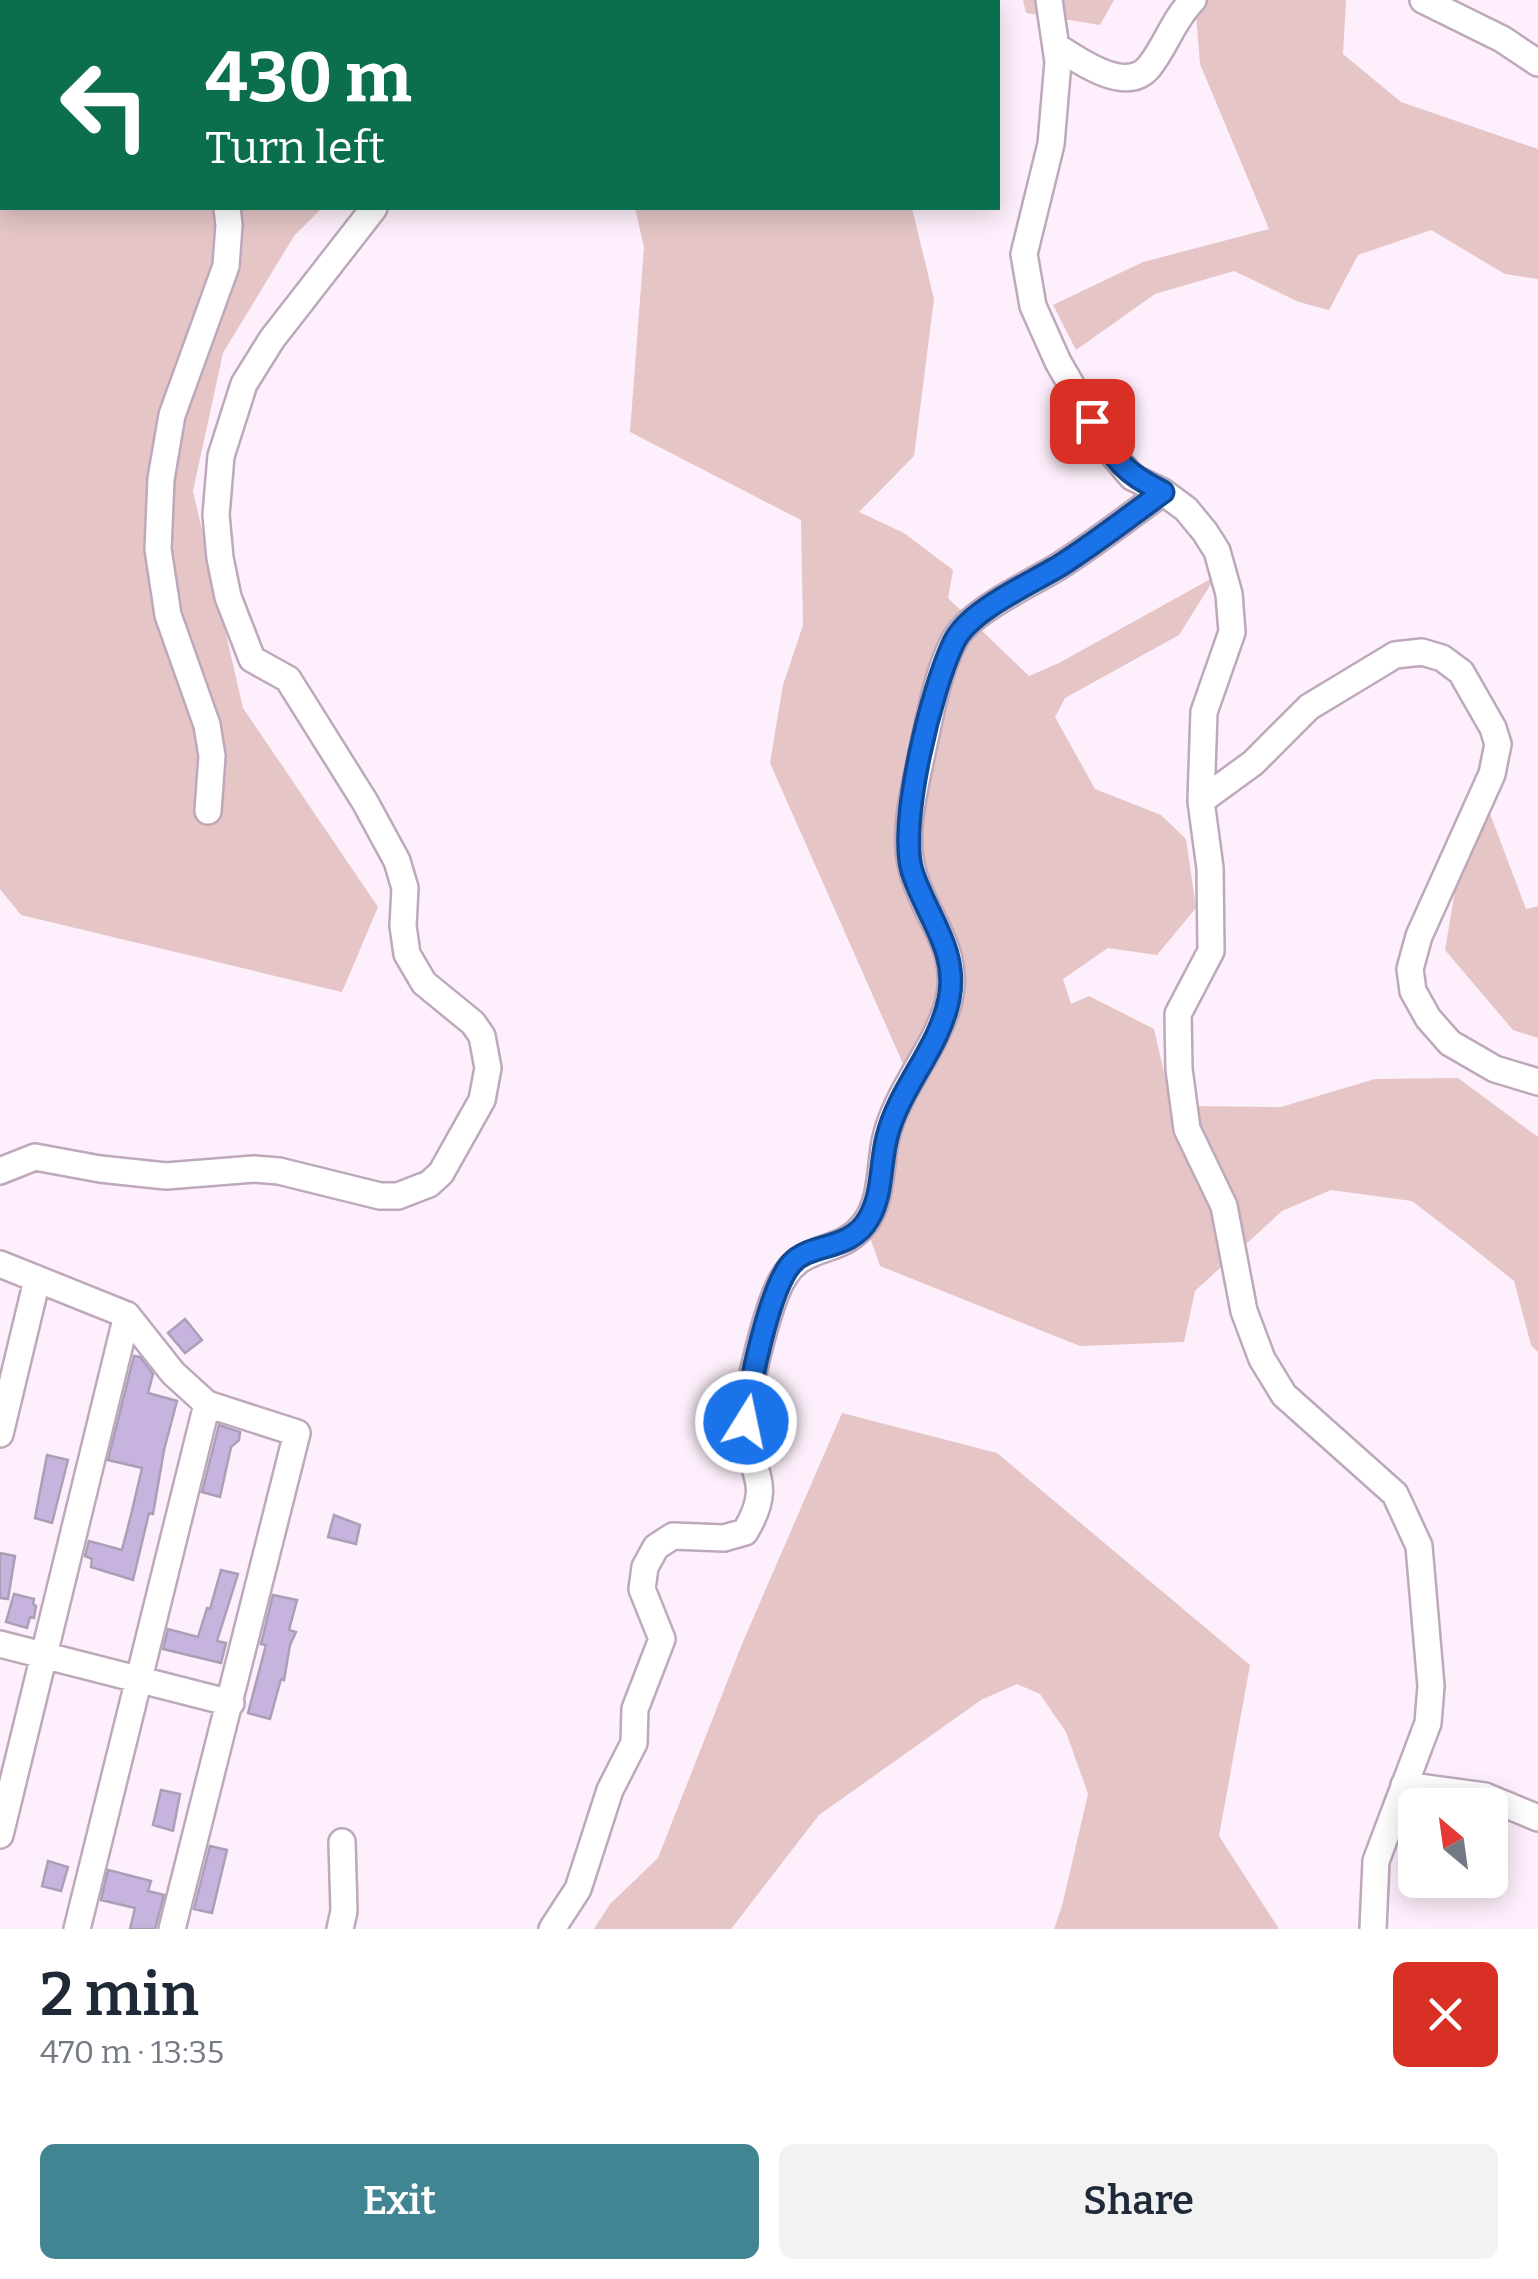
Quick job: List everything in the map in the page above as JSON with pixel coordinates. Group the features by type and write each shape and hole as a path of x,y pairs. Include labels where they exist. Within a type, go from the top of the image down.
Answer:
{"street":[{"path":"1049,0 1058,62 1051,144 1024,254 1033,306 1058,362 1109,450 1132,477 1186,509 1218,551 1229,594 1232,632 1204,712 1201,801 1210,868 1210,951 1178,1014 1179,1069 1187,1128 1224,1206 1244,1311 1262,1359 1284,1395 1395,1494 1419,1546 1431,1686 1428,1723 1376,1861 1373,1929"},
{"path":"1056,46 1096,72 1130,78 1147,71 1181,12 1193,0"},
{"path":"1422,0 1502,39 1538,63"},
{"path":"208,811 212,756 208,725 168,615 158,548 160,496 172,415 226,266 226,210"},
{"path":"0,1171 35,1157 166,1176 279,1171 380,1196 398,1196 429,1184 441,1173 482,1100 488,1068 482,1036 473,1023 424,983 408,954 403,926 405,888 397,860 288,680 252,659 228,597 220,558 216,515 222,456 244,384 272,339 372,210"},
{"path":"552,1929 578,1889 610,1790 634,1743 634,1708 662,1639 642,1589 645,1567 656,1547 673,1536 724,1538 745,1532 758,1510 762,1489 749,1448 747,1400 776,1292 793,1262 817,1250 834,1247 859,1231 870,1217 892,1118 949,1001 952,967 911,869 909,834 913,796 937,684 955,638 972,620 1066,562 1163,492"},
{"path":"1201,801 1253,763 1309,707 1395,655 1422,652 1442,658 1461,672 1498,744 1492,774 1418,936 1410,968 1414,992 1428,1018 1450,1043 1494,1070 1538,1082"},
{"path":"0,1264 127,1315 173,1373 207,1404 296,1433 172,1929"},
{"path":"0,1434 37,1280"},
{"path":"0,1834 127,1315"},
{"path":"77,1929 207,1404"},
{"path":"0,1644 231,1704"},
{"path":"1404,1784 1485,1796 1538,1818"},
{"path":"340,1929 344,1911 342,1842"}],"shaded area":[{"path":"1023,0 1114,0 1100,25 1026,13"},
{"path":"1195,0 1346,0 1343,54 1401,102 1538,149 1538,279 1505,274 1431,230 1358,255 1329,310 1299,302 1234,271 1155,294 1076,350 1053,305 1143,262 1269,229 1200,64"},
{"path":"0,210 320,210 294,236 223,353 193,491 243,708 378,907 342,992 21,915 0,889"},
{"path":"635,210 912,210 934,299 914,456 859,512 904,533 953,570 948,598 1029,676 1216,576 1179,635 1065,698 1055,717 1095,789 1161,815 1186,839 1196,908 1157,955 1108,948 1063,979 1071,1004 1089,996 1154,1029 1174,1116 1188,1106 1281,1107 1375,1079 1458,1078 1538,1137 1538,1352 1531,1345 1514,1281 1468,1244 1412,1201 1331,1190 1282,1211 1195,1291 1184,1342 1080,1346 880,1266 859,1206 904,1066 770,763 783,685 803,625 801,520 630,432 644,247"},
{"path":"1475,774 1526,909 1538,906 1538,1038 1513,1030 1445,950"},
{"path":"842,1413 997,1453 1250,1665 1219,1836 1279,1929 1054,1929 1088,1794 1066,1732 1040,1694 1017,1684 981,1700 819,1815 731,1929 594,1929 610,1904 658,1858 742,1644"}],"building":[{"path":"185,1319 202,1340 185,1353 168,1333"},
{"path":"134,1356 140,1357 153,1374 148,1393 177,1401 153,1514 149,1513 133,1580 91,1567 92,1559 85,1556 89,1541 122,1550 131,1515 142,1468 108,1460"},
{"path":"219,1425 240,1432 239,1440 231,1447 220,1497 202,1492"},
{"path":"47,1455 68,1460 52,1523 35,1518"},
{"path":"334,1515 360,1525 356,1544 328,1537"},
{"path":"0,1553 15,1556 8,1599 0,1598"},
{"path":"221,1570 238,1574 217,1641 226,1643 221,1663 163,1649 168,1629 198,1637"},
{"path":"14,1594 34,1599 34,1618 30,1617 27,1628 6,1622"},
{"path":"273,1595 297,1600 289,1630 296,1632 270,1719 248,1713 266,1645 261,1644"},
{"path":"161,1790 180,1794 173,1831 153,1825"},
{"path":"210,1846 227,1850 212,1913 194,1909"},
{"path":"48,1861 68,1867 61,1891 42,1886"},
{"path":"108,1870 151,1881 148,1891 164,1895 155,1929 130,1929 135,1908 101,1900"}],"route":[{"path":"746,1422 747,1400 776,1292 793,1262 817,1250 834,1247 859,1231 870,1217 892,1118 949,1001 952,967 911,869 909,834 913,796 937,684 955,638 972,620 1066,562 1163,492 1132,477 1109,450 1092,421"}]}
